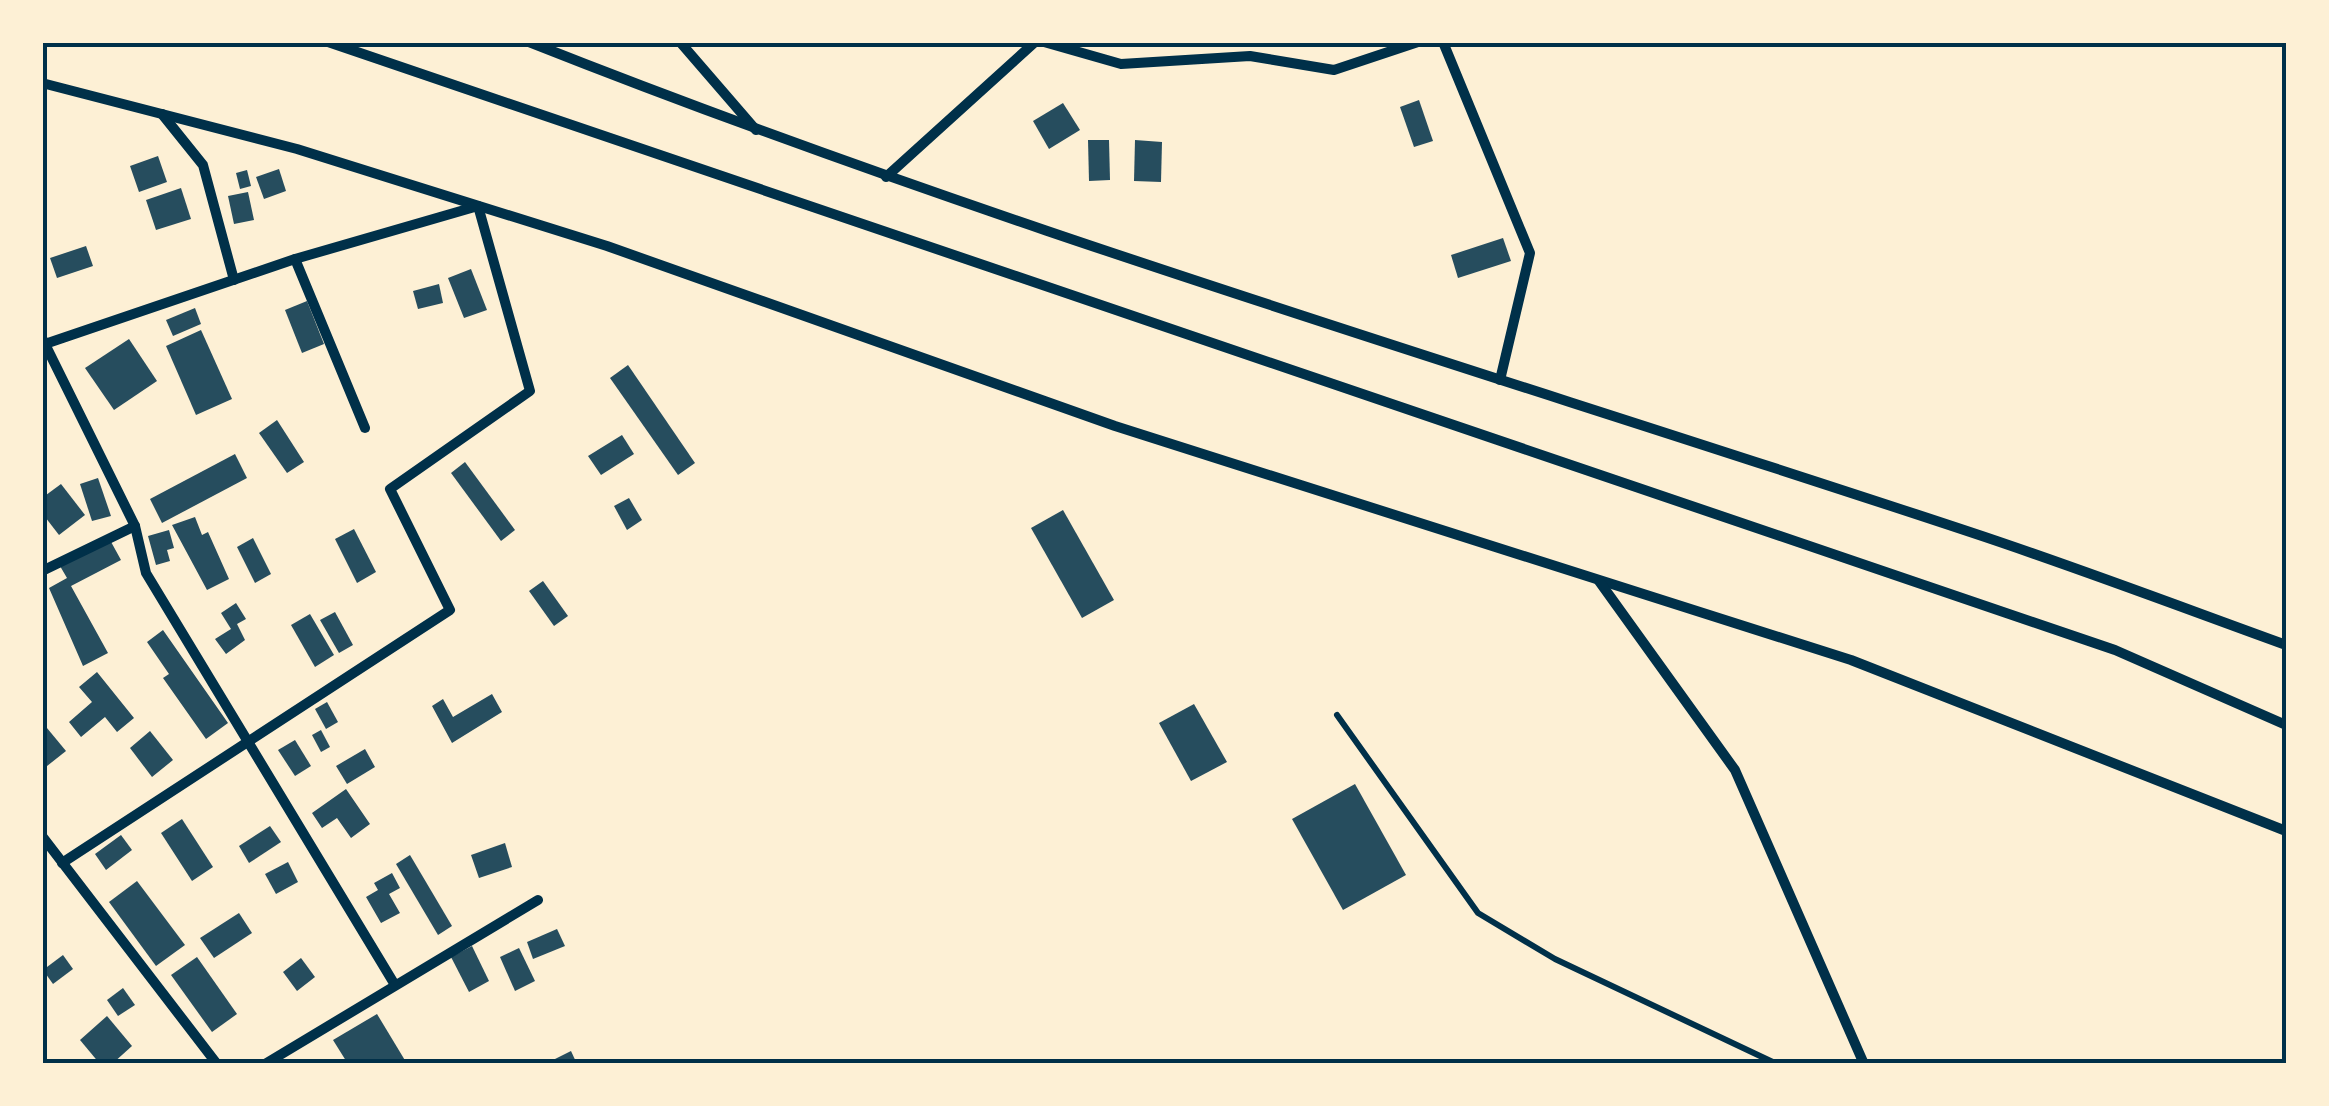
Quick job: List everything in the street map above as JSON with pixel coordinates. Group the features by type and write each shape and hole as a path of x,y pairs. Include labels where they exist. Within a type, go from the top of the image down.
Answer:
{"street":[{"path":"328,42 2115,650 2286,726"},
{"path":"529,42 760,134 1974,533 2286,645"},
{"path":"680,42 760,134"},
{"path":"886,177 1035,42"},
{"path":"1044,42 1122,64 1250,56 1334,70 1418,42"},
{"path":"1443,42 1530,253 1500,380"},
{"path":"42,84 298,149 607,246 1115,426 1851,660 2286,831"},
{"path":"162,114 203,165 234,280"},
{"path":"395,985 146,573 134,526 44,341 294,259 478,206"},
{"path":"62,863 450,610 390,489 530,391 478,206"},
{"path":"294,259 364,428"},
{"path":"42,570 134,526"},
{"path":"1598,580 1735,770 1864,1064"},
{"path":"42,836 217,1064"},
{"path":"265,1064 538,900"}],"path":[{"path":"1337,715 1478,913 1554,959 1777,1064"}],"building":[{"path":"1419,100 1433,141 1414,147 1400,107"},
{"path":"1063,103 1080,130 1049,149 1033,121"},
{"path":"1088,140 1109,140 1110,180 1089,181"},
{"path":"1135,140 1162,142 1161,182 1134,181"},
{"path":"158,156 167,182 139,192 130,166"},
{"path":"279,169 286,191 264,199 256,177"},
{"path":"247,170 251,186 240,189 236,173"},
{"path":"181,188 191,219 156,230 146,200"},
{"path":"248,192 254,220 234,224 228,196"},
{"path":"1503,238 1511,261 1458,278 1451,255"},
{"path":"86,246 93,266 57,278 50,258"},
{"path":"471,269 487,310 464,318 448,278"},
{"path":"439,284 443,303 418,309 413,291"},
{"path":"307,301 324,344 302,353 285,310"},
{"path":"195,308 201,324 173,336 166,320"},
{"path":"201,330 232,399 196,415 166,346"},
{"path":"129,339 157,381 114,410 85,368"},
{"path":"628,365 695,463 678,475 610,378"},
{"path":"277,420 304,462 287,473 259,433"},
{"path":"622,435 634,454 601,475 588,456"},
{"path":"235,454 247,478 162,523 150,499"},
{"path":"465,462 515,530 501,541 451,473"},
{"path":"98,478 111,516 92,521 80,484"},
{"path":"61,484 85,515 59,535 42,513 42,498"},
{"path":"629,498 642,520 627,530 614,506"},
{"path":"1063,510 1114,600 1082,618 1031,528"},
{"path":"195,517 202,535 208,532 229,579 207,590 172,525"},
{"path":"354,529 376,572 357,583 335,539"},
{"path":"169,530 174,548 167,550 170,561 156,565 148,536"},
{"path":"253,538 271,574 255,583 237,547"},
{"path":"110,540 121,560 71,586 108,653 83,666 49,588 67,578 60,566"},
{"path":"543,581 568,616 554,626 529,591"},
{"path":"236,603 246,619 237,624 245,640 226,654 215,639 231,629 221,613"},
{"path":"335,612 353,645 339,653 320,620"},
{"path":"310,614 334,655 315,667 291,625"},
{"path":"163,630 228,723 206,739 163,678 169,674 147,642"},
{"path":"97,672 134,718 117,732 105,717 81,737 69,722 92,702 79,687"},
{"path":"492,694 502,712 452,743 432,706 443,699 453,717"},
{"path":"327,702 338,722 326,729 315,709"},
{"path":"1194,704 1227,762 1191,781 1159,723"},
{"path":"42,722 66,751 42,770"},
{"path":"321,730 330,747 321,752 312,735"},
{"path":"150,731 173,760 152,777 130,748"},
{"path":"295,740 311,766 295,776 278,750"},
{"path":"365,749 375,767 347,784 336,766"},
{"path":"1355,784 1406,875 1343,910 1292,819"},
{"path":"346,789 370,824 351,838 337,818 322,828 312,813"},
{"path":"182,819 213,867 192,881 161,833"},
{"path":"270,826 281,842 249,863 239,846"},
{"path":"121,835 132,850 106,870 95,854"},
{"path":"505,843 512,867 479,878 471,855"},
{"path":"410,855 452,926 438,935 396,864"},
{"path":"288,862 298,882 276,894 265,874"},
{"path":"392,873 400,888 389,894 400,913 381,923 366,897 378,890 374,883"},
{"path":"137,881 185,945 156,966 109,902"},
{"path":"239,913 252,933 214,958 200,938"},
{"path":"557,929 565,946 533,959 527,942"},
{"path":"472,946 489,981 469,992 451,957"},
{"path":"519,948 535,981 515,991 500,957"},
{"path":"63,955 73,969 53,984 43,970"},
{"path":"197,957 237,1014 212,1032 171,975"},
{"path":"301,958 315,977 297,991 283,972"},
{"path":"123,988 135,1005 118,1016 107,1000"},
{"path":"377,1014 407,1064 348,1064 333,1040"},
{"path":"107,1016 132,1046 112,1064 100,1064 80,1040"},
{"path":"571,1051 577,1064 552,1064 551,1061"}]}
